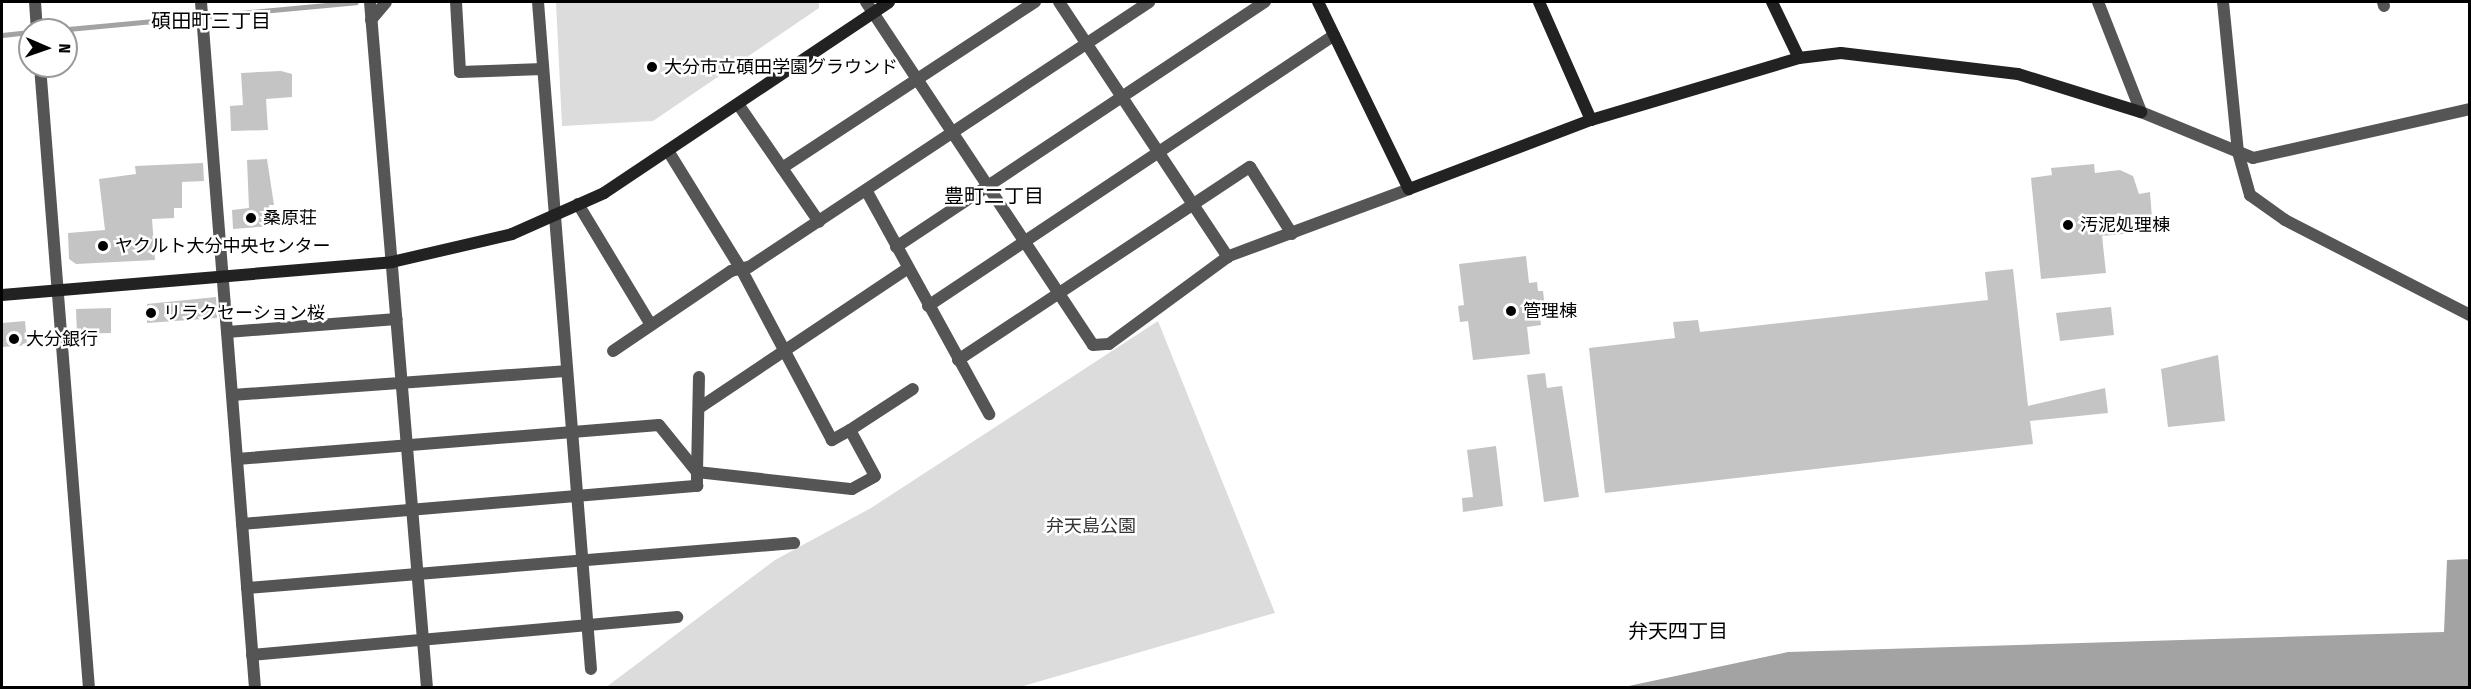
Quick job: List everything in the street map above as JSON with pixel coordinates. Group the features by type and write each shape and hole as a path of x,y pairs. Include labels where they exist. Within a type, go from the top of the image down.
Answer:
{"street":[{"path":"35,2 36,18"},
{"path":"370,2 427,687"},
{"path":"372,20 386,2"},
{"path":"456,2 460,72 543,69"},
{"path":"538,2 580,561 591,669"},
{"path":"866,2 871,14 1093,345 1109,344 1227,257 1591,120 1799,58 1902,56 2018,74 2141,112 2253,158 2469,109"},
{"path":"2,295 392,262 476,245 553,216 578,204 668,151 889,2"},
{"path":"782,168 1035,2"},
{"path":"1059,2 1227,257"},
{"path":"613,351 651,325 819,222 1149,2"},
{"path":"896,248 1265,2"},
{"path":"1318,2 1409,189"},
{"path":"1539,2 1591,120"},
{"path":"1772,2 1799,58"},
{"path":"2098,2 2141,112"},
{"path":"2223,2 2238,152 2250,195 2261,206 2469,315"},
{"path":"202,4 255,687"},
{"path":"928,306 1157,150 1334,35"},
{"path":"41,78 89,687"},
{"path":"738,104 819,222"},
{"path":"668,151 741,269 832,440 913,389"},
{"path":"958,360 1250,167 1292,234"},
{"path":"866,190 989,414"},
{"path":"578,204 651,325"},
{"path":"699,408 908,269"},
{"path":"227,332 397,319"},
{"path":"232,395 565,371"},
{"path":"242,524 697,486 699,377"},
{"path":"237,459 658,425 697,472 852,489 875,476 850,430"},
{"path":"247,588 794,543"},
{"path":"252,655 423,636 587,626 677,617"}],"green space":[{"name":"大分市立碩田学園グラウンド","path":"556,2 819,2 819,8 653,121 562,126"},
{"name":"弁天島公園","path":"1158,321 1275,613 1020,687 605,688 775,560 871,508"}],"shaded area":[{"path":"2469,559 2469,687 1624,687 1788,652 2444,632 2447,560"}],"building":[{"path":"281,71 292,74 292,97 266,99 268,130 231,131 230,106 243,105 241,73"},
{"path":"267,159 274,205 269,205 270,226 233,229 232,210 249,208 247,160"},
{"path":"203,163 204,181 182,182 182,208 174,208 174,218 152,219 155,260 76,264 69,259 68,233 105,230 99,179 136,174 135,166"},
{"name":"汚泥処理棟","path":"2094,164 2095,173 2120,170 2133,176 2139,194 2150,192 2153,231 2102,236 2106,273 2041,279 2031,178 2052,175 2051,168"},
{"name":"管理棟","path":"1526,256 1529,283 1537,282 1538,291 1543,291 1546,316 1540,316 1541,325 1527,327 1530,354 1473,360 1468,321 1460,322 1458,306 1464,305 1459,264"},
{"path":"2013,269 2028,406 2105,388 2108,413 2030,421 2033,444 1605,493 1589,348 1675,338 1673,322 1698,320 1700,332 1988,300 1985,272"},
{"path":"216,297 217,318 147,323 147,304"},
{"path":"2111,307 2114,335 2060,341 2056,313"},
{"path":"111,308 111,333 77,334 76,309"},
{"name":"大分銀行","path":"25,321 27,345 2,347 2,323"},
{"path":"2218,355 2225,421 2168,427 2161,369"},
{"path":"1545,373 1547,388 1562,386 1579,497 1544,502 1527,375"},
{"path":"1496,446 1503,506 1463,512 1462,498 1473,497 1467,450"}],"waterway":[{"path":"78,28 356,2"},
{"path":"2,35 18,33"}],"place":[{"name":"大分市立碩田学園グラウンド","path":"652,67"},
{"name":"桑原荘","path":"251,218"},
{"name":"汚泥処理棟","path":"2068,225"},
{"name":"ヤクルト大分中央センター","path":"103,246"},
{"name":"管理棟","path":"1511,311"},
{"name":"リラクセーション桜","path":"151,313"},
{"name":"大分銀行","path":"14,339"}],"district":[{"name":"碩田町三丁目","path":"211,21"},
{"name":"豊町二丁目","path":"994,196"},
{"name":"弁天四丁目","path":"1678,631"}]}
